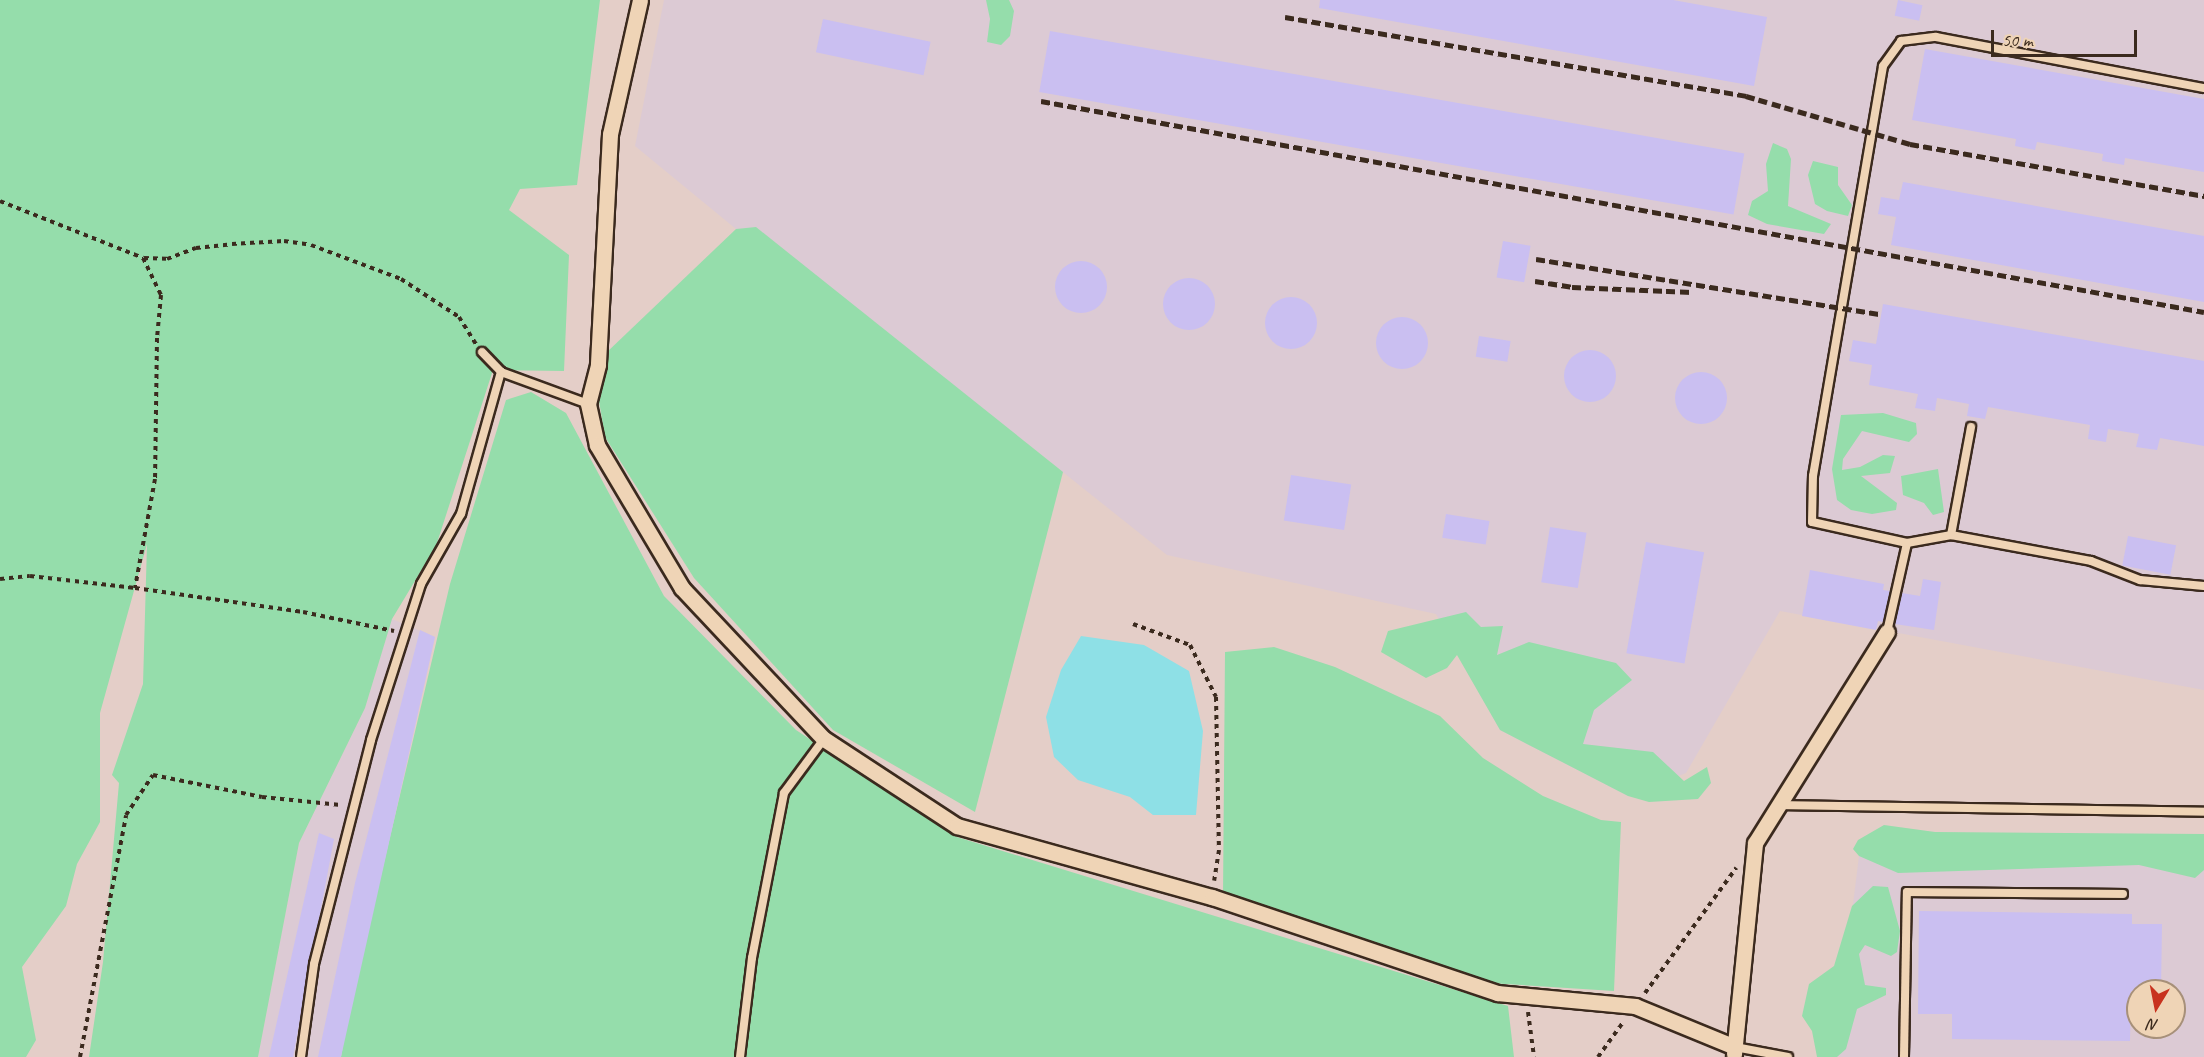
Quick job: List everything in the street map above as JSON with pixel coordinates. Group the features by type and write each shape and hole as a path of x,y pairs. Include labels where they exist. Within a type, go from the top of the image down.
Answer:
{"street":[{"path":"640,0 610,134 598,365 588,404 597,445 682,588 824,739 957,826 1212,897 1497,993 1635,1006 1734,1052 1755,843 1887,632"}],"lane":[{"path":"2204,88 1936,37 1900,41 1883,66 1813,476 1812,522 1906,543 1951,535 2091,561 2140,580 2204,586"},
{"path":"482,352 501,372 588,404"},
{"path":"301,1057 314,964 354,808 403,633 421,585 461,514 501,372"},
{"path":"1951,535 1971,428"},
{"path":"1887,632 1906,543"},
{"path":"740,1057 752,958 784,794 824,739"},
{"path":"1779,804 2204,812"},
{"path":"1904,1057 1907,892 2123,894"},
{"path":"1734,1052 1788,1057"}],"path":[{"path":"0,201 143,258 167,259 196,248 232,244 284,241 311,245 401,279 459,317 482,352"},
{"path":"135,588 155,479 157,338 161,295 143,258"},
{"path":"0,579 30,576 135,588 303,612 403,633"},
{"path":"1133,624 1190,645 1216,697 1219,849 1212,897"},
{"path":"80,1057 126,815 153,775 262,796 354,808"},
{"path":"1598,1057 1755,843"},
{"path":"1521,995 1531,1018 1534,1057"}],"shaded area":[{"path":"664,0 2204,0 2204,690 1780,611 1686,773 1628,796 1500,730 1436,614 1167,555 756,228 736,229 635,146"},
{"path":"392,619 435,637 341,1057 258,1057 299,843 365,708"},
{"path":"1859,856 2204,867 2204,1057 1834,1057"}],"green space":[{"path":"0,0 600,0 577,185 520,189 509,210 569,255 564,371 493,370 436,546 392,619 365,708 299,843 258,1057 89,1057 103,962 119,783 112,775 143,684 147,544 100,713 100,822 77,864 66,906 22,967 36,1040 26,1057 0,1057"},
{"path":"986,0 1009,0 1014,11 1010,36 1001,45 987,42 990,19"},
{"path":"1773,143 1787,149 1791,159 1788,206 1831,224 1824,234 1767,224 1748,215 1752,201 1768,191 1766,164"},
{"path":"1813,161 1838,167 1838,185 1852,205 1848,216 1827,211 1815,204 1808,175"},
{"path":"756,227 1063,472 975,812 833,730 694,578 605,437 599,401 606,353 736,229"},
{"path":"531,392 566,413 664,596 796,730 957,837 1508,1006 1514,1057 341,1057 350,1006 450,584 506,400"},
{"path":"1883,413 1916,423 1917,434 1909,442 1862,431 1843,459 1842,470 1860,467 1883,455 1895,456 1890,473 1861,476 1897,503 1896,510 1872,514 1851,510 1837,500 1832,469 1841,415"},
{"path":"1938,469 1944,512 1933,515 1924,503 1903,495 1901,476"},
{"path":"1466,612 1481,627 1503,626 1497,655 1529,642 1616,663 1632,680 1594,710 1583,744 1653,752 1684,781 1707,767 1711,783 1698,799 1649,802 1628,796 1500,730 1457,655 1447,668 1426,678 1381,652 1388,631"},
{"path":"1274,647 1335,667 1440,716 1483,758 1543,796 1601,820 1621,822 1614,991 1489,983 1223,897 1225,652"},
{"path":"1884,825 1935,832 2204,834 2204,870 2195,878 2139,865 1898,873 1859,856 1853,849 1858,840"},
{"path":"1873,886 1888,887 1900,931 1897,952 1891,956 1865,945 1859,954 1865,985 1886,988 1886,995 1857,1009 1846,1049 1837,1057 1817,1057 1812,1031 1802,1016 1809,984 1834,966 1852,906"}],"water":[{"path":"1081,636 1144,645 1189,671 1203,731 1196,815 1153,815 1130,797 1078,780 1054,757 1046,717 1061,670"}],"building":[{"path":"1320,0 1673,0 1767,17 1754,86 1319,8"},
{"path":"1898,0 1922,5 1919,21 1895,16"},
{"path":"823,19 931,42 924,75 816,52"},
{"path":"1050,31 1744,153 1734,214 1039,92"},
{"path":"1925,49 2204,99 2204,172 2125,158 2124,165 2102,161 2103,154 2037,142 2035,150 2015,146 2016,139 1912,120"},
{"path":"1903,182 2204,236 2204,302 1891,245 1896,217 1878,214 1881,197 1899,200"},
{"path":"1503,241 1531,246 1524,282 1497,277"},
{"path":"1076,261 1086,261 1095,265 1103,273 1107,287 1103,301 1095,309 1086,313 1076,313 1067,309 1059,301 1055,292 1055,282 1059,273 1067,265"},
{"path":"1184,278 1194,278 1203,282 1211,290 1215,304 1211,318 1203,326 1194,330 1184,330 1175,326 1167,318 1163,309 1163,299 1167,290 1175,282"},
{"path":"1286,297 1296,297 1305,301 1313,309 1317,323 1313,337 1305,345 1296,349 1286,349 1277,345 1269,337 1265,328 1265,318 1269,309 1277,301"},
{"path":"1883,304 2204,361 2204,446 2160,438 2157,450 2136,447 2139,434 2108,429 2106,442 2088,439 2090,425 1988,407 1985,419 1967,416 1969,404 1937,398 1935,411 1915,408 1918,394 1869,385 1872,365 1849,361 1853,340 1876,344"},
{"path":"1397,317 1407,317 1416,321 1424,329 1428,343 1424,357 1416,365 1407,369 1397,369 1388,365 1380,357 1376,348 1376,338 1380,329 1388,321"},
{"path":"1479,336 1511,341 1507,362 1476,357"},
{"path":"1585,350 1595,350 1604,354 1612,362 1616,376 1612,390 1604,398 1595,402 1585,402 1576,398 1568,390 1564,381 1564,371 1568,362 1576,354"},
{"path":"1696,372 1706,372 1715,376 1723,384 1727,398 1723,412 1715,420 1706,424 1696,424 1687,420 1679,412 1675,403 1675,393 1679,384 1687,376"},
{"path":"1291,475 1351,485 1344,530 1284,520"},
{"path":"1446,514 1489,521 1486,545 1442,538"},
{"path":"1550,527 1587,533 1578,588 1541,582"},
{"path":"2128,536 2176,545 2170,575 2122,565"},
{"path":"1646,542 1704,552 1684,664 1626,653"},
{"path":"1810,570 1884,584 1883,590 1890,591 1883,622 1878,621 1876,630 1802,616"},
{"path":"1923,579 1941,582 1934,630 1895,624 1902,593 1920,596"},
{"path":"420,630 435,637 341,1057 318,1057 355,883"},
{"path":"319,833 334,839 293,1057 269,1057"},
{"path":"1919,911 2132,914 2132,924 2162,924 2161,979 2126,979 2126,1039 2130,1039 2130,1041 1952,1039 1952,1014 1918,1014"}],"railway":[{"path":"1285,17 1746,96 1910,144 2204,196"},
{"path":"1041,101 2204,312"},
{"path":"1536,259 1881,314"},
{"path":"1535,281 1572,287 1692,292"}]}
